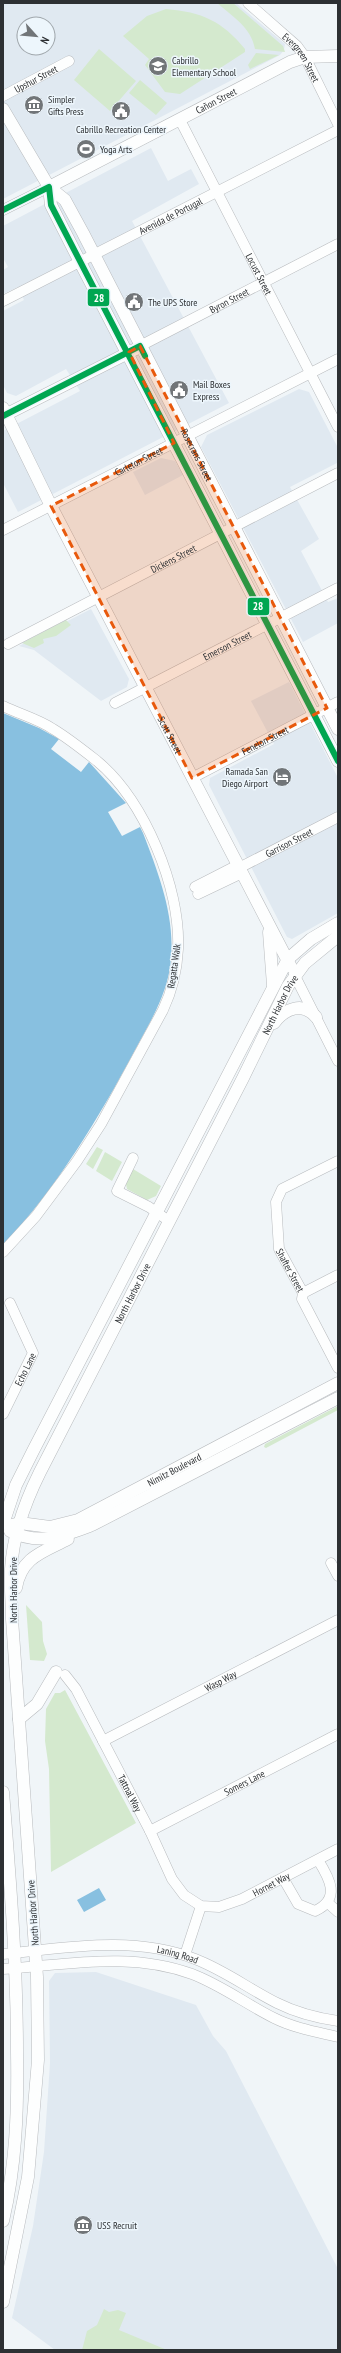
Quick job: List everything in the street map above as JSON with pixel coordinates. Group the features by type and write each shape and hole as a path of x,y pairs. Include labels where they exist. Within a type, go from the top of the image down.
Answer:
{"main road":[{"name":"Cañon Street","path":"49,187 279,67 305,57 338,56"},
{"name":"Rosecrans Street","path":"3,108 49,187 65,200 338,729"},
{"name":"Rosecrans Street","path":"49,187 51,205 129,352 174,443 338,762"},
{"path":"4,413 140,346"},
{"name":"Scott Street","path":"4,413 192,778 288,959 294,974"},
{"path":"264,916 272,947 273,987"},
{"name":"North Harbor Drive","path":"3,1526 16,1485 33,1451 288,959 311,939 338,923"},
{"name":"North Harbor Drive","path":"3,2302 26,2193 35,2116 38,2053 36,1966 12,1607 11,1567 18,1529 40,1472 265,1035 294,974 305,962 338,936"},
{"path":"265,1035 277,1019 292,1008 304,1008 316,1017"},
{"name":"Nimitz Boulevard","path":"3,1526 18,1529 50,1527 78,1520 338,1383"},
{"name":"Nimitz Boulevard","path":"18,1529 36,1539 52,1539 92,1525 338,1398"},
{"path":"12,1607 18,1575 25,1563 92,1525"},
{"path":"19,1719 37,1704 60,1673"},
{"name":"North Harbor Drive","path":"3,1792 9,1953 16,1968 17,2131 10,2189 3,2221"}],"street":[{"name":"Evergreen Street","path":"248,3 297,46 305,57 338,124"},
{"name":"Upshur Street","path":"3,96 69,61"},
{"name":"Locust Street","path":"180,120 338,427"},
{"name":"Avenida de Portugal","path":"3,301 338,130"},
{"path":"3,210 49,187"},
{"name":"Byron Street","path":"140,346 338,244"},
{"name":"Carleton Street","path":"3,530 338,359"},
{"name":"Dickens Street","path":"8,644 233,526 338,473"},
{"name":"Emerson Street","path":"115,703 338,588"},
{"name":"Fenelon Street","path":"192,778 338,702"},
{"name":"Regatta Walk","path":"3,706 52,728 98,762 126,794 157,848 175,912 178,948 170,996 101,1124 50,1198 3,1252"},
{"name":"Garrison Street","path":"196,891 338,817"},
{"name":"Scott Street","path":"294,974 316,1017 335,1047 338,1060"},
{"path":"133,1158 117,1191 157,1212 169,1221"},
{"name":"Shafter Street","path":"338,1161 282,1189 276,1202 279,1249 303,1293 302,1299 338,1368"},
{"path":"303,1293 338,1275"},
{"name":"Echo Lane","path":"3,1414 33,1353 10,1303"},
{"path":"331,1563 338,1576"},
{"name":"Wasp Way","path":"103,1741 338,1620"},
{"name":"Tattnal Way","path":"60,1673 76,1689 150,1831 172,1879 184,1895 201,1906"},
{"name":"Somers Lane","path":"150,1831 338,1734"},
{"name":"Hornet Way","path":"201,1906 219,1907 242,1899 338,1849"},
{"path":"283,1878 294,1898 306,1909 315,1911 328,1903 332,1895 331,1887 318,1860"},
{"path":"328,1903 338,1912"},
{"path":"185,1955 201,1906"},
{"name":"Laning Road","path":"9,1953 122,1945 155,1948 185,1955 218,1969 279,2004 300,2012 338,2021"},
{"name":"Laning Road","path":"3,1969 127,1960 170,1967 190,1973 224,1988 275,2019 312,2031 338,2037"}],"highlighted area":[{"path":"140,346 327,708 192,778 51,506 174,443 129,352"}],"shaded area":[{"name":"Cabrillo Elementary School","path":"3,3 236,3 285,44 284,50 280,55 3,199"},
{"path":"151,148 168,181 191,169 199,184 132,221 229,403 18,512 3,483 3,431 80,391 66,369 16,396 7,393 3,385 3,311 24,300 18,287 3,294 3,270 8,267 3,258 3,226"},
{"path":"299,389 309,392 338,448 337,463 290,487 319,539 301,551 328,602 338,598 338,623 303,642 201,447 207,435"},
{"path":"161,458 175,461 183,475 145,495 133,472"},
{"path":"91,609 129,679 127,687 101,701 34,650 19,646"},
{"path":"289,682 338,778 338,913 292,939 287,937 209,785 210,778 274,744 251,701"},
{"path":"96,1972 196,2005 213,2036 226,2051 338,2269 338,2350 55,2350 12,2318 33,2226 44,2152 50,2063 49,1981 55,1973"}],"green space":[{"path":"217,3 233,3 283,46 285,52 255,49 250,34 235,18"},
{"path":"166,9 179,10 210,20 228,31 245,49 245,52 180,94 165,92 145,65 149,59 123,36 147,16"},
{"path":"99,49 136,81 110,111 74,80"},
{"path":"256,53 279,55 250,69 248,65"},
{"path":"140,80 167,103 156,115 129,93"},
{"path":"66,620 71,625 56,636 43,639 44,643 34,648 22,643"},
{"path":"97,1147 103,1150 93,1169 86,1164"},
{"path":"105,1152 122,1162 112,1181 96,1171"},
{"path":"133,1169 161,1186 156,1196 147,1200 127,1189 126,1184"},
{"path":"338,1406 338,1410 266,1448 264,1447 265,1444"},
{"path":"26,1605 42,1622 43,1641 47,1654 44,1661 30,1660"},
{"path":"65,1690 136,1823 51,1872 49,1769 45,1741 46,1709 55,1693 60,1693"},
{"path":"104,2309 109,2312 118,2310 126,2313 119,2330 167,2350 82,2350 87,2331 97,2325"}],"water":[{"path":"3,713 39,728 59,739 51,749 81,772 89,762 126,803 108,812 122,836 140,827 143,833 160,878 168,910 172,942 167,983 163,995 107,1101 75,1152 41,1201 3,1245"},
{"path":"99,1888 106,1900 84,1912 77,1900"}],"transit line":[{"name":"28","path":"3,210 49,187 51,205 338,761"},
{"name":"28","path":"3,416 140,346 145,356"}],"place":[{"name":"Cabrillo Elementary School","path":"158,66"},
{"name":"Simpler Gifts Press","path":"34,105"},
{"name":"Cabrillo Recreation Center","path":"121,111"},
{"name":"Yoga Arts","path":"86,149"},
{"name":"The UPS Store","path":"134,302"},
{"name":"Mail Boxes Express","path":"179,390"},
{"name":"Ramada San Diego Airport","path":"282,777"},
{"name":"USS Recruit","path":"83,2225"}]}
